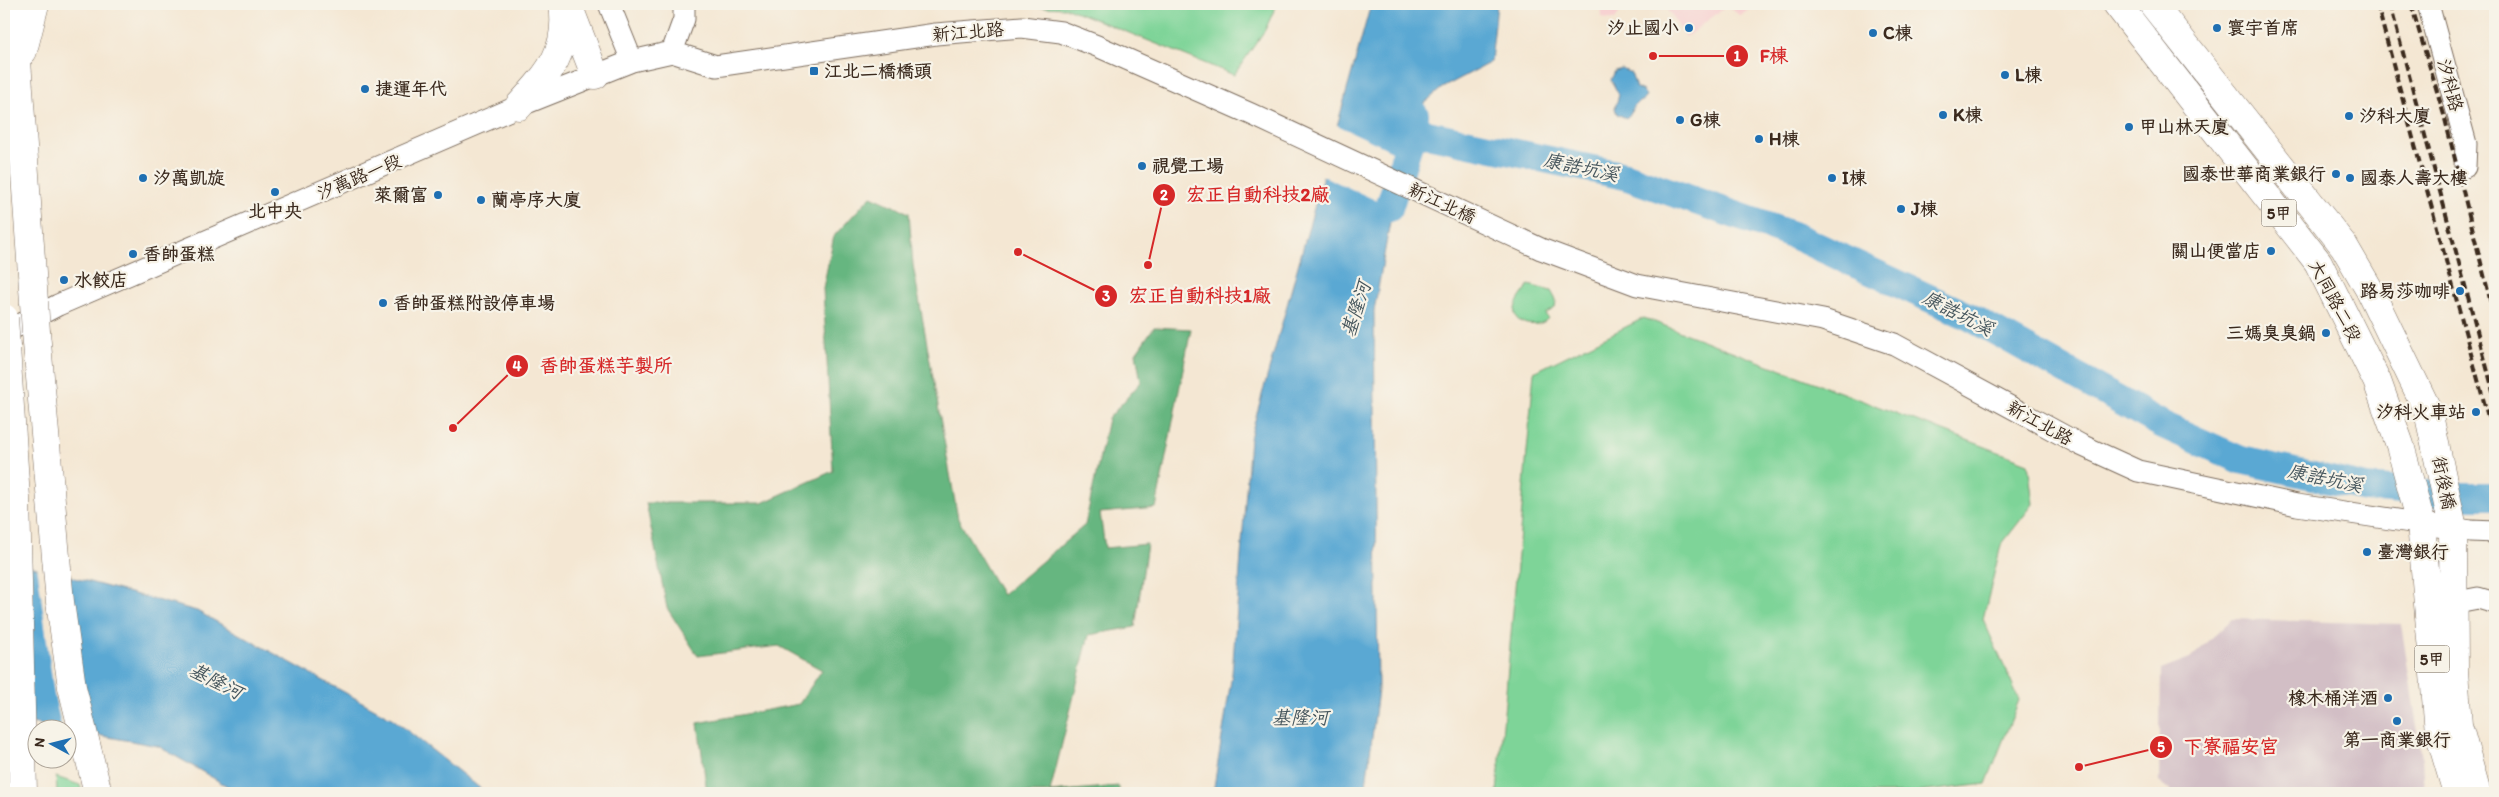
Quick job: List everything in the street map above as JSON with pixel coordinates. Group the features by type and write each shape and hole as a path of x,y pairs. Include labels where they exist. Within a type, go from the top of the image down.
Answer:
{"main road":[{"path":"13,4 36,332 53,538 72,687 98,793"},
{"path":"17,76 35,4"},
{"path":"519,106 547,75 557,58 564,38 565,20 563,4"},
{"path":"567,4 595,76"},
{"name":"大同路二段","path":"2117,4 2318,262 2377,382 2400,446"},
{"name":"大同路二段","path":"2153,4 2344,246 2369,289 2428,410 2435,438"},
{"path":"4,310 29,720"},
{"name":"街後橋","path":"2435,438 2453,528"},
{"name":"街後橋","path":"2400,446 2421,523"},
{"path":"16,498 37,720"},
{"name":"5甲","path":"2421,523 2439,732 2457,793"},
{"name":"5甲","path":"2453,528 2452,603 2458,724 2477,793"},
{"path":"23,793 28,770"},
{"path":"35,770 42,793"}],"street":[{"path":"609,4 632,61"},
{"path":"672,52 684,19 684,4"},
{"name":"汐科路","path":"2428,4 2466,144 2465,167"},
{"name":"新江北路","path":"672,52 716,66 936,34 1022,27 1070,36 1252,114"},
{"name":"汐萬路一段","path":"5,340 58,305 519,106 632,61 672,52"},
{"name":"新江北橋","path":"1252,114 1541,249 1636,284"},
{"name":"新江北路","path":"1636,284 1823,320 1894,344 2081,445 2138,471 2297,506 2453,528 2495,532"},
{"path":"2452,603 2478,598 2495,603"}],"shaded area":[{"name":"汐止國小","path":"1599,4 1757,4 1740,16 1728,5 1686,37 1666,8 1646,11 1621,10 1615,20 1602,18"},
{"path":"2232,619 2401,624 2422,758 2424,793 2174,793 2159,782 2161,670 2190,659"}],"green space":[{"path":"968,4 1277,4 1265,30 1234,75 1067,8"},
{"path":"871,196 909,213 913,265 958,519 1002,595 1085,525 1108,419 1141,382 1136,353 1154,327 1191,329 1156,508 1100,513 1105,548 1147,544 1135,627 1089,635 1050,792 1119,786 1119,793 707,793 698,723 799,704 822,670 779,646 698,656 667,608 646,503 762,503 833,471 823,288 834,236"},
{"path":"1529,285 1551,291 1556,300 1555,308 1545,314 1548,318 1539,324 1527,324 1517,319 1515,315 1517,303"},
{"path":"1644,318 2028,463 2033,504 2001,545 1983,619 2019,700 1986,784 1910,793 1497,793 1534,372"},
{"path":"56,777 80,785 82,793 57,793"}],"water":[{"name":"基隆河","path":"1371,4 1497,4 1491,62 1442,88 1409,116 1374,311 1378,690 1365,793 1213,793 1232,674 1250,438"},
{"path":"1622,69 1631,73 1636,88 1643,91 1646,96 1634,106 1626,118 1617,114 1615,108 1619,95 1611,80 1615,71"},
{"name":"基隆河","path":"4,559 197,611 393,719 486,793 239,793 158,746 78,731 78,720 28,720 28,722 4,718"}],"pier":[{"path":"1335,124 1405,157 1395,209 1321,175"},
{"path":"37,565 58,571 85,736 78,734 78,720 60,720 54,694"}],"waterway":[{"name":"基隆河","path":"1389,208 1413,131 1415,115"},
{"name":"康誥坑溪","path":"1413,131 1625,176 1795,236 1968,316 2163,425 2241,460 2366,488 2462,496 2495,496"}],"railway":[{"path":"2377,4 2495,443"},
{"path":"2390,4 2495,398"},
{"path":"2411,4 2444,115 2495,319"}],"place":[{"name":"汐止國小","path":"1689,28"},
{"name":"寰宇首席","path":"2217,28"},
{"name":"C棟","path":"1873,33"},
{"name":"F棟","path":"1653,56"},
{"name":"江北二橋橋頭","path":"814,71"},
{"name":"L棟","path":"2005,75"},
{"name":"捷運年代","path":"365,89"},
{"name":"K棟","path":"1943,115"},
{"name":"汐科大廈","path":"2349,116"},
{"name":"G棟","path":"1680,120"},
{"name":"甲山林天廈","path":"2129,127"},
{"name":"H棟","path":"1759,139"},
{"name":"視覺工場","path":"1142,166"},
{"name":"國泰世華商業銀行","path":"2336,174"},
{"name":"汐萬凱旋","path":"143,178"},
{"name":"I棟","path":"1832,178"},
{"name":"國泰人壽大樓","path":"2350,178"},
{"name":"北中央","path":"275,192"},
{"name":"萊爾富","path":"438,195"},
{"name":"蘭亭序大廈","path":"481,200"},
{"name":"J棟","path":"1901,209"},
{"name":"關山便當店","path":"2271,251"},
{"name":"宏正自動科技1廠","path":"1018,252"},
{"name":"香帥蛋糕","path":"133,254"},
{"name":"宏正自動科技2廠","path":"1148,265"},
{"name":"水餃店","path":"64,280"},
{"name":"路易莎咖啡","path":"2460,291"},
{"name":"香帥蛋糕附設停車場","path":"383,303"},
{"name":"三媽臭臭鍋","path":"2326,333"},
{"name":"汐科火車站","path":"2476,412"},
{"name":"香帥蛋糕芋製所","path":"453,428"},
{"name":"臺灣銀行","path":"2367,552"},
{"name":"橡木桶洋酒","path":"2388,698"},
{"name":"第一商業銀行","path":"2397,721"},
{"name":"下寮福安宮","path":"2079,767"}]}
